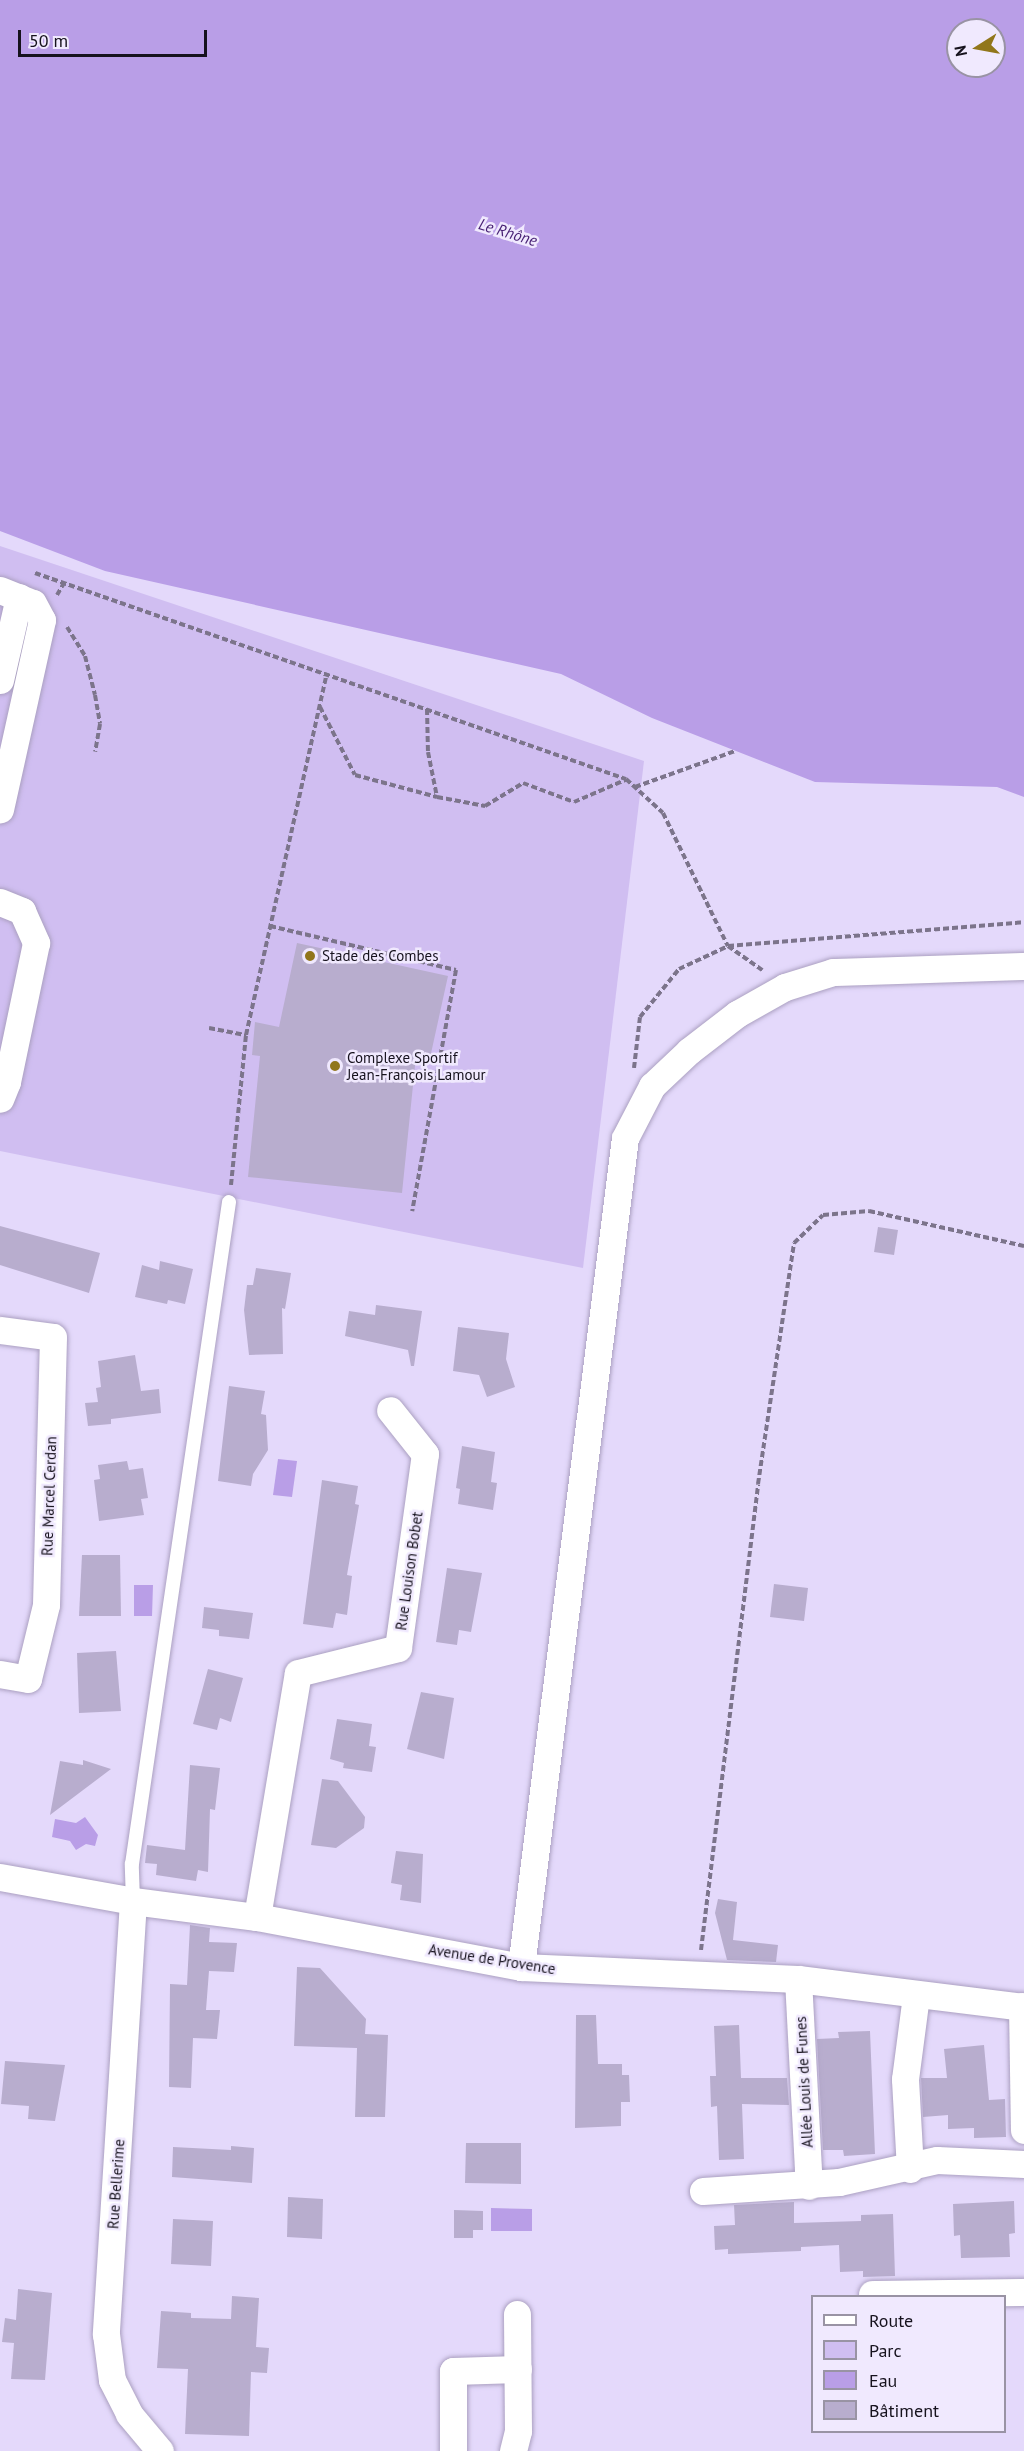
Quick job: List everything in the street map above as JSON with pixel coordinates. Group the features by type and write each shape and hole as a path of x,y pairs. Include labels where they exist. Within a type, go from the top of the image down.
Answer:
{"street":[{"path":"0,680 10,593 33,603 42,620 0,809"},
{"path":"0,902 22,911 36,943 7,1082 0,1099"},
{"path":"521,1967 625,1138 652,1086 689,1051 737,1014 785,987 833,972 1024,966"},
{"name":"Rue Marcel Cerdan","path":"0,1330 53,1337 46,1605 28,1679 0,1674"},
{"name":"Rue Louison Bobet","path":"257,1917 298,1673 398,1648 425,1454 390,1410"},
{"name":"Avenue de Provence","path":"0,1877 133,1901 257,1917 521,1967 798,1978 916,1995 1023,2006"},
{"name":"Rue Bellerime","path":"133,1901 106,2334 112,2380 129,2414 160,2451"},
{"name":"Allée Louis de Funes","path":"798,1978 809,2186"},
{"path":"910,2169 905,2079 916,1995"},
{"path":"1023,2006 1024,2130"},
{"path":"703,2191 809,2186 910,2169 937,2160 959,2159 1024,2164"},
{"path":"872,2294 1024,2292"},
{"path":"513,2451 519,2431 517,2314"},
{"path":"453,2451 453,2370 518,2369"}],"lane":[{"path":"133,1901 132,1864 229,1202"}],"path":[{"path":"32,572 626,779 663,813 728,946 785,987"},
{"path":"42,620 66,626 85,656 100,724 95,752"},
{"path":"229,1202 246,1035 327,673"},
{"path":"320,706 355,775 437,798 485,806 523,783 574,801 626,779"},
{"path":"427,708 428,752 437,798"},
{"path":"635,787 735,751"},
{"path":"633,1072 640,1017 679,969 728,946 811,942 1024,922"},
{"path":"270,926 456,970 412,1211"},
{"path":"209,1028 246,1035"},
{"path":"699,1974 758,1484 794,1243 823,1215 869,1211 1024,1246"}],"green space":[{"name":"Stade des Combes","path":"0,546 644,761 583,1268 0,1151"}],"water":[{"name":"Le Rhône","path":"0,0 1024,0 1024,797 997,787 815,782 652,718 561,674 105,571 0,531"},
{"path":"278,1459 297,1461 292,1497 273,1495"},
{"path":"134,1585 153,1585 152,1616 134,1616"},
{"path":"85,1817 98,1835 95,1846 86,1844 76,1850 70,1841 52,1837 55,1819 76,1823"},
{"path":"491,2208 532,2209 532,2231 491,2231"}],"building":[{"name":"Complexe Sportif Jean-François Lamour","path":"297,943 448,976 430,1058 416,1056 402,1193 248,1177 260,1056 252,1055 255,1022 279,1027"},
{"path":"0,1226 100,1253 89,1293 0,1265"},
{"path":"878,1227 898,1230 894,1255 874,1252"},
{"path":"160,1261 193,1269 185,1304 168,1300 167,1304 135,1297 142,1265 159,1270"},
{"path":"256,1268 291,1273 285,1309 282,1308 283,1354 249,1355 244,1310 247,1285 253,1285"},
{"path":"376,1305 422,1311 414,1366 411,1366 408,1350 345,1336 349,1311 375,1315"},
{"path":"458,1327 509,1333 506,1359 515,1387 487,1397 479,1375 453,1371"},
{"path":"135,1355 141,1391 159,1389 161,1413 111,1419 111,1424 88,1426 85,1403 98,1402 96,1388 101,1387 98,1361"},
{"path":"229,1386 265,1391 261,1414 266,1415 268,1450 253,1474 251,1486 218,1481"},
{"path":"462,1446 495,1452 491,1482 497,1483 493,1510 458,1504 460,1489 456,1488"},
{"path":"127,1461 129,1470 143,1468 148,1498 141,1499 144,1515 99,1521 94,1480 100,1479 98,1465"},
{"path":"322,1480 358,1486 355,1504 359,1505 347,1575 352,1576 347,1615 336,1613 333,1628 303,1624"},
{"path":"82,1555 120,1555 121,1616 79,1616"},
{"path":"447,1568 482,1573 471,1632 459,1630 457,1645 436,1642"},
{"path":"774,1584 808,1588 804,1621 770,1617"},
{"path":"204,1607 253,1613 249,1639 219,1636 219,1630 202,1628"},
{"path":"116,1651 121,1711 79,1713 77,1653"},
{"path":"208,1669 243,1678 231,1722 220,1718 217,1730 193,1724"},
{"path":"421,1692 454,1698 444,1759 407,1749"},
{"path":"337,1719 372,1724 369,1746 376,1747 372,1772 343,1768 344,1763 330,1759"},
{"path":"83,1760 111,1769 50,1815 60,1761 83,1765"},
{"path":"190,1765 220,1768 215,1810 210,1809 208,1872 198,1870 196,1881 156,1875 157,1864 145,1863 147,1845 185,1850"},
{"path":"322,1779 338,1781 365,1817 364,1828 336,1848 311,1845"},
{"path":"396,1851 423,1854 421,1903 400,1900 402,1885 391,1883"},
{"path":"718,1899 737,1902 733,1940 778,1945 776,1962 727,1960 715,1913"},
{"path":"190,1925 210,1928 209,1942 237,1943 234,1972 209,1971 206,2010 220,2010 217,2039 193,2038 191,2088 169,2087 170,1984 187,1985"},
{"path":"297,1967 320,1968 366,2019 365,2034 388,2035 385,2117 355,2117 357,2048 294,2046"},
{"path":"576,2015 596,2015 598,2064 622,2064 622,2075 629,2075 630,2102 621,2102 621,2126 575,2128"},
{"path":"739,2025 741,2078 787,2078 789,2105 742,2104 744,2159 719,2160 717,2106 711,2107 710,2076 716,2076 714,2026"},
{"path":"870,2031 875,2154 844,2156 843,2150 823,2150 817,2039 839,2038 838,2032"},
{"path":"984,2045 989,2100 1005,2099 1006,2137 974,2138 974,2128 948,2129 948,2115 923,2117 921,2078 947,2078 944,2049"},
{"path":"5,2061 65,2065 55,2121 28,2119 29,2106 1,2104"},
{"path":"466,2143 521,2143 521,2184 465,2183"},
{"path":"231,2146 254,2148 252,2183 172,2177 173,2147 231,2150"},
{"path":"288,2197 323,2199 322,2239 287,2237"},
{"path":"1014,2201 1015,2233 1009,2234 1010,2257 961,2258 960,2235 954,2236 953,2204"},
{"path":"794,2202 794,2223 861,2221 861,2215 893,2214 895,2276 863,2277 863,2271 840,2272 839,2245 801,2247 801,2251 728,2254 728,2249 715,2250 714,2226 735,2225 734,2205"},
{"path":"454,2210 483,2211 483,2230 473,2230 473,2238 454,2238"},
{"path":"173,2219 213,2221 211,2266 171,2264"},
{"path":"18,2289 52,2293 45,2380 11,2379 14,2343 2,2342 5,2318 16,2320"},
{"path":"232,2296 259,2298 256,2347 269,2348 267,2373 251,2372 249,2436 185,2434 188,2369 157,2368 161,2311 191,2313 191,2318 231,2319"}],"place":[{"name":"Stade des Combes","path":"310,956"},
{"name":"Complexe Sportif Jean-François Lamour","path":"335,1066"}]}
